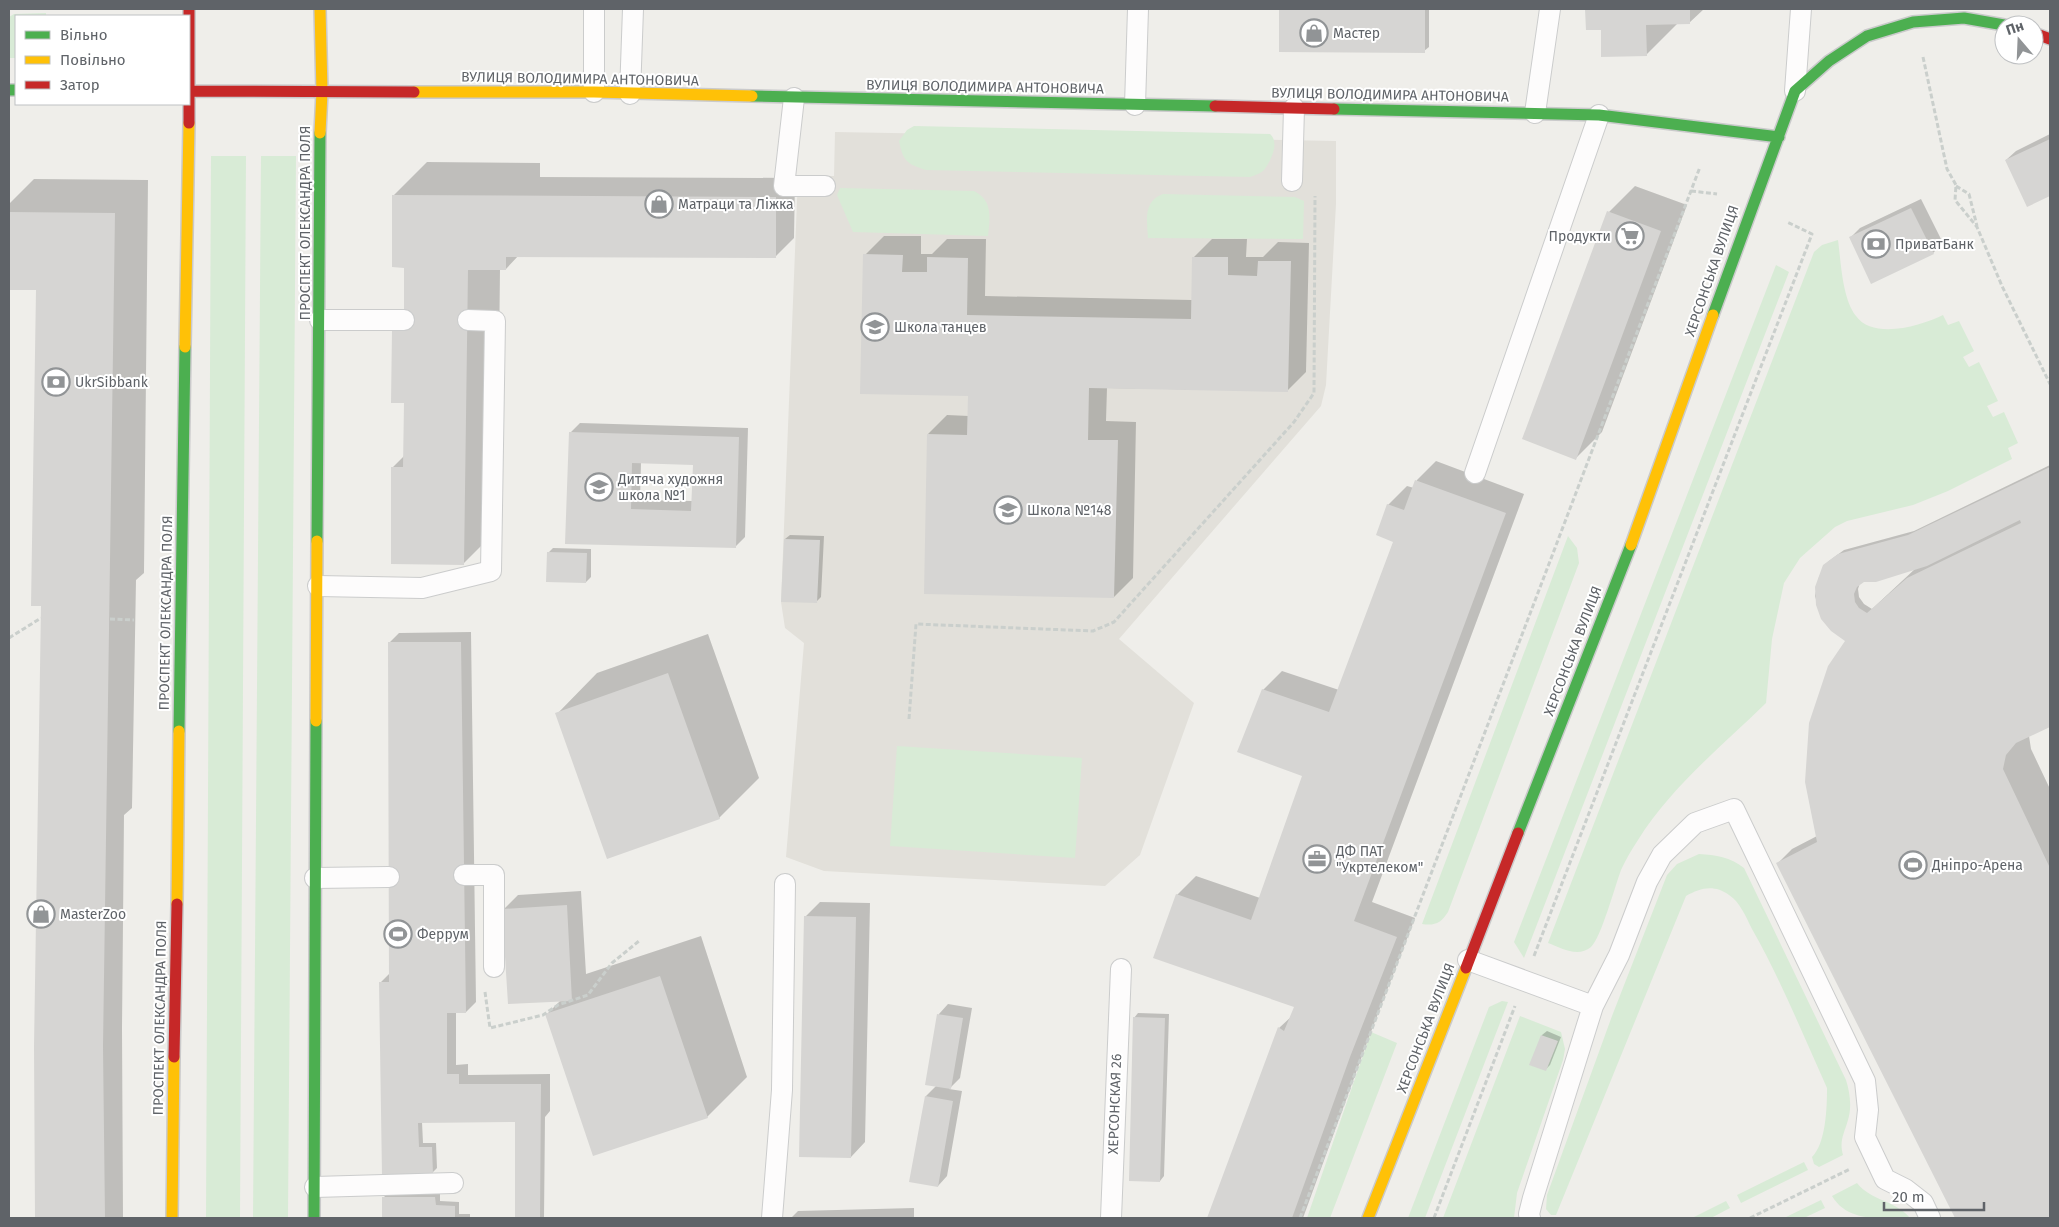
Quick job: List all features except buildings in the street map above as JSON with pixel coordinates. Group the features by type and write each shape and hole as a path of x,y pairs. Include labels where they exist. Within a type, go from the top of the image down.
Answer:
{"street":[{"name":"ПРОСПЕКТ ОЛЕКСАНДРА ПОЛЯ","path":"314,1218 320,320 319,145 322,92 320,9"},
{"path":"1796,91 1829,61 1867,36 1913,22 1964,18 1994,23"},
{"name":"ВУЛИЦЯ ВОЛОДИМИРА АНТОНОВИЧА","path":"190,91 594,92 794,98 1535,113 1599,115 1779,137"},
{"name":"ХЕРСОНСЬКА ВУЛИЦЯ","path":"1368,1218 1642,516 1751,207 1796,91"},
{"name":"ПРОСПЕКТ ОЛЕКСАНДРА ПОЛЯ","path":"172,1218 189,105"}],"lane":[{"path":"594,9 594,92"},
{"path":"630,94 633,9"},
{"path":"1135,105 1138,9"},
{"path":"1535,113 1550,9"},
{"path":"1796,91 1801,9"},
{"path":"794,98 784,186 824,186"},
{"path":"1292,181 1294,108"},
{"path":"1475,473 1599,115"},
{"path":"320,320 404,320"},
{"path":"318,586 422,588 491,571 494,321 468,320"},
{"path":"1530,1218 1529,1214 1533,1198 1593,1006 1619,955 1646,882 1662,855 1695,823 1734,809 1865,1081 1868,1110 1865,1137 1885,1179 1905,1189 1922,1203 1930,1218"},
{"path":"464,875 494,875 494,968"},
{"path":"315,878 389,877"},
{"path":"773,1212 782,1090 785,884"},
{"path":"1468,960 1593,1006"},
{"name":"ХЕРСОНСКАЯ 26","path":"1110,1218 1121,969"},
{"path":"315,1187 452,1183"}],"path":[{"path":"1922,57 1947,169 1956,185 1969,194 1977,227 2002,286 2050,384"},
{"path":"1300,1218 1700,167"},
{"path":"1956,185 1955,200 1977,227"},
{"path":"909,719 916,624 1093,630 1114,622 1294,422 1314,393 1315,191"},
{"path":"1691,191 1717,194"},
{"path":"1434,1218 1812,234 1787,222"},
{"path":"9,638 41,618"},
{"path":"110,619 134,620"},
{"path":"494,968 485,993 490,1028 543,1015 558,1005 588,995 612,963 639,941"},
{"path":"1750,1218 1852,1168"}],"shaded area":[{"name":"Школа №148","path":"835,132 1336,141 1336,204 1326,385 1321,406 1119,639 1194,703 1140,855 1105,886 824,871 786,857 804,643 785,628 781,602 798,176 834,176"}],"green space":[{"path":"46,13 46,15 15,15 15,58 9,58 9,17 14,14"},
{"path":"914,126 1270,134 1273,138 1274,147 1272,157 1264,170 1250,177 926,170 914,166 907,161 899,141 907,130"},
{"path":"211,156 246,156 240,1218 206,1218"},
{"path":"261,156 296,156 288,1218 253,1218"},
{"path":"840,188 974,191 984,199 989,210 988,236 853,232 837,195"},
{"path":"1163,194 1295,197 1304,201 1303,239 1148,238 1147,218 1149,207 1152,201"},
{"path":"1838,240 1843,280 1848,300 1856,316 1864,323 1874,328 1898,329 1923,323 1943,315 1948,325 1959,321 1974,351 1963,357 1969,367 1979,362 1998,401 1987,406 1993,417 2004,412 2018,443 2008,448 2012,459 1948,491 1913,505 1847,521 1835,527 1800,558 1784,583 1772,639 1766,703 1681,785 1651,821 1623,866 1603,923 1591,947 1581,952 1575,952 1548,943 1814,252 1822,245"},
{"path":"1776,265 1789,272 1524,958 1514,942"},
{"path":"1568,536 1577,548 1579,563 1448,912 1437,923 1431,925 1422,924"},
{"path":"897,746 1082,758 1075,858 890,846"},
{"path":"1699,854 1723,857 1744,868 1846,1080 1850,1105 1842,1141 1843,1155 1819,1167 1814,1164 1812,1157 1817,1151 1825,1125 1827,1088 1763,948 1742,910 1733,898 1718,889 1702,889 1686,896 1556,1215 1551,1215 1546,1209 1547,1195 1612,1016 1667,875 1677,864"},
{"path":"1502,1001 1508,1002 1425,1218 1408,1218 1489,1007"},
{"path":"1520,1016 1561,1032 1565,1049 1563,1060 1517,1193 1514,1218 1443,1218"},
{"path":"1371,1032 1397,1043 1330,1218 1307,1218"},
{"path":"1804,1162 1808,1170 1741,1203 1737,1195"},
{"path":"1857,1183 1869,1194 1897,1207 1910,1218 1866,1217 1847,1211 1832,1196"},
{"path":"1821,1200 1825,1208 1804,1218 1784,1218"},
{"path":"1726,1201 1730,1208 1711,1218 1692,1218"}],"traffic: fast":[{"path":"1713,315 1795,91 1829,61 1867,36 1913,22 1964,18 1994,23"},
{"path":"9,90 15,90"},
{"path":"752,96 1215,106"},
{"path":"1334,109 1599,115 1779,137"},
{"path":"317,541 320,133"},
{"path":"179,731 185,347"},
{"path":"1518,833 1631,545"},
{"path":"314,1218 316,721"}],"traffic: slow":[{"path":"320,9 322,92 320,133"},
{"path":"414,92 594,92 752,96"},
{"path":"185,347 189,123"},
{"path":"1631,545 1713,315"},
{"path":"316,721 317,541"},
{"path":"177,904 179,731"},
{"path":"1368,1218 1466,968"},
{"path":"172,1218 174,1057"}],"traffic: jam":[{"path":"189,9 189,15"},
{"path":"2044,37 2050,39"},
{"path":"190,91 414,92"},
{"path":"189,105 189,123"},
{"path":"1215,106 1334,109"},
{"path":"1466,968 1518,833"},
{"path":"174,1057 177,904"}],"place":[{"name":"Мастер","path":"1314,33"},
{"name":"Матраци та Ліжка","path":"659,204"},
{"name":"Продукти","path":"1630,236"},
{"name":"ПриватБанк","path":"1876,244"},
{"name":"Школа танцев","path":"875,327"},
{"name":"UkrSibbank","path":"56,382"},
{"name":"Дитяча художня школа №1","path":"599,487"},
{"name":"Школа №148","path":"1008,510"},
{"name":"ДФ ПАТ \"Укртелеком\"","path":"1317,859"},
{"name":"Дніпро-Арена","path":"1913,865"},
{"name":"MasterZoo","path":"41,914"},
{"name":"Феррум","path":"398,934"}]}
